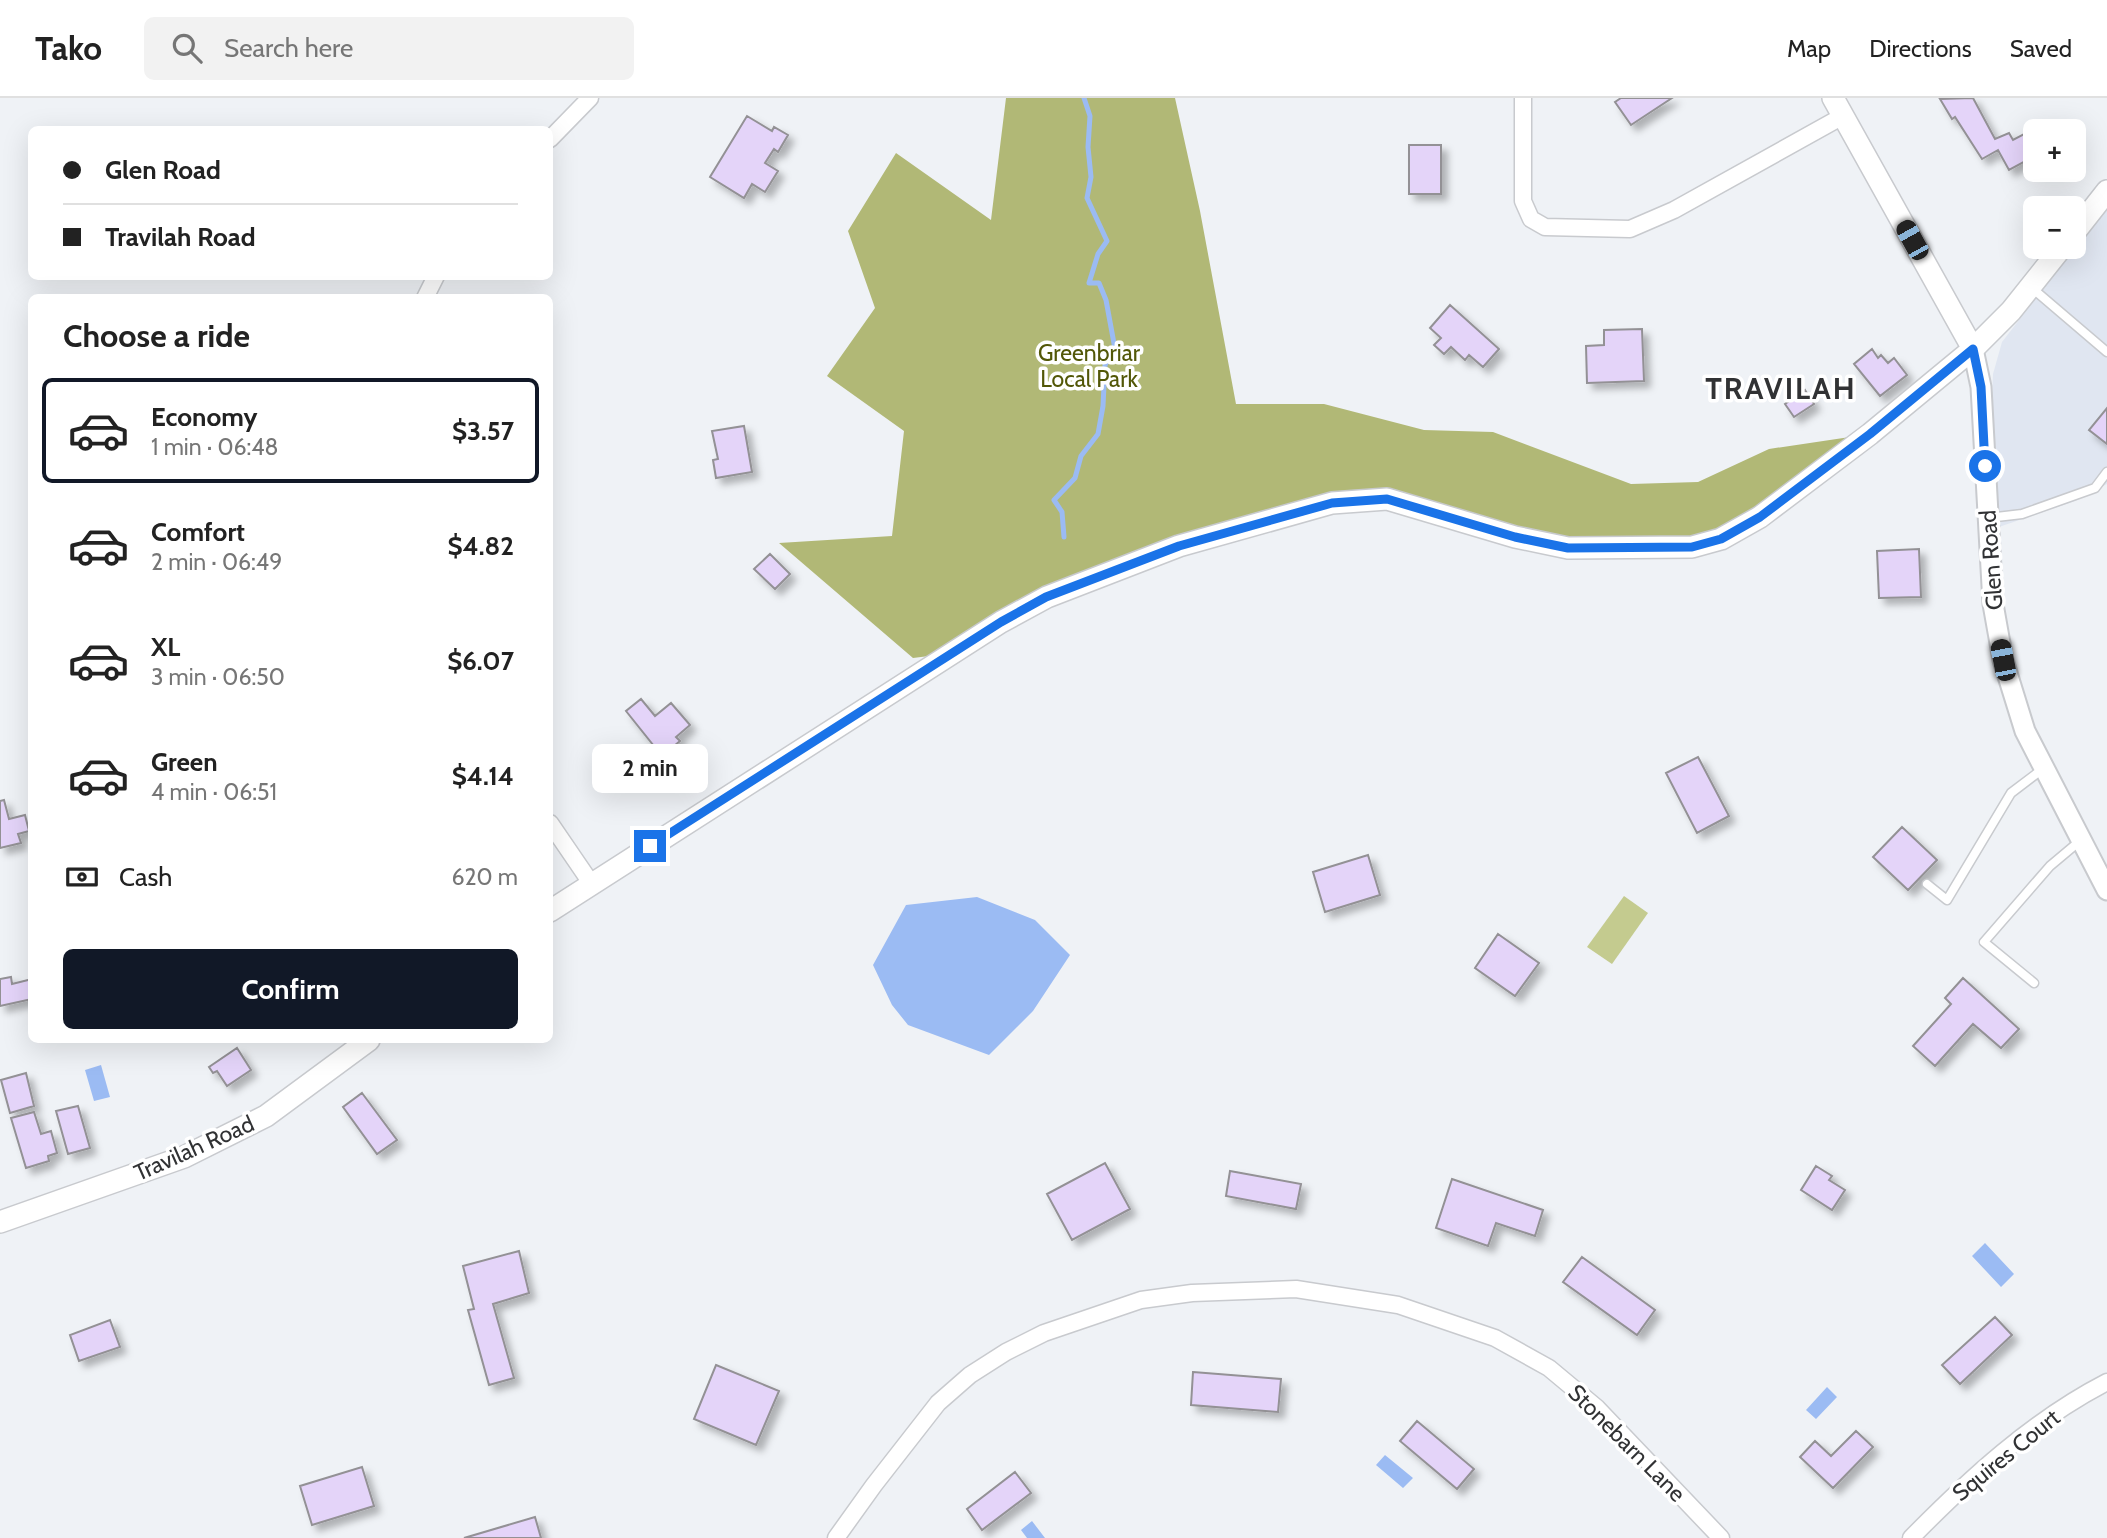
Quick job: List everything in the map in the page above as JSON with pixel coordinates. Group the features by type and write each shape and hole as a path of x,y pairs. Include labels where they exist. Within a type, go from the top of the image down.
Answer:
{"main road":[{"name":"Glen Road","path":"1838,107 1973,349"},
{"path":"2086,218 2107,191"},
{"path":"553,909 1001,622 1046,597 1179,546 1332,503 1387,499 1515,537 1568,548 1692,547 1721,539 1760,517 1870,434 1973,349 2011,311 2053,259"},
{"name":"Travilah Road","path":"0,1222 184,1157 266,1116 365,1043"}],"street":[{"path":"553,136 590,98"},
{"name":"Glen Road","path":"1523,98 1523,201 1531,219 1545,227 1630,229 1683,205 1838,107"},
{"name":"Glen Road","path":"1973,349 1981,387 1993,604 2003,660 2025,731 2107,890"},
{"path":"553,827 591,883"},
{"name":"Stonebarn Lane","path":"836,1538 938,1403 970,1376 1006,1352 1044,1333 1141,1300 1192,1293 1296,1289 1398,1305 1495,1338 1549,1368 1597,1408 1721,1538"},
{"name":"Squires Court","path":"1911,1538 1998,1456 2054,1414 2107,1382"}],"lane":[{"path":"2030,287 2107,352"},
{"path":"1988,518 2022,514 2095,488 2107,472"},
{"path":"1927,884 1947,900 2011,793 2044,768"},
{"path":"2034,983 1984,942 2050,866 2081,840"}],"shaded area":[{"path":"2107,207 2107,484 2075,501 1996,528 1990,447 1993,374 2002,342 2067,259 2086,259 2086,234"}],"green space":[{"name":"Greenbriar Local Park","path":"1006,98 1175,98 1200,211 1236,404 1324,404 1424,430 1493,432 1631,484 1698,482 1769,449 1870,434 1721,539 1568,548 1387,499 1179,546 953,653 913,658 779,543 892,536 904,431 827,376 875,308 848,231 896,153 991,220"},
{"path":"1624,896 1648,913 1612,964 1587,947"}],"water":[{"path":"977,897 1035,920 1070,955 1033,1011 989,1055 908,1025 892,1005 873,965 906,905"},
{"path":"101,1065 110,1097 94,1101 85,1070"},
{"path":"1985,1243 2014,1274 2001,1287 1972,1256"},
{"path":"1827,1387 1837,1397 1816,1419 1806,1410"},
{"path":"1385,1455 1413,1478 1403,1488 1376,1465"},
{"path":"1032,1521 1045,1538 1027,1538 1021,1530"}],"building":[{"path":"1621,98 1672,98 1631,125 1615,102"},
{"path":"1973,98 1995,139 2009,133 2013,140 2023,135 2023,162 2009,170 1998,150 1982,159 1940,99"},
{"path":"747,116 772,131 774,127 788,135 778,152 774,149 765,163 778,171 765,192 752,184 744,198 710,177"},
{"path":"1409,145 1441,145 1441,194 1409,194"},
{"path":"1450,305 1499,349 1483,367 1469,355 1465,360 1451,347 1444,354 1434,345 1441,338 1430,328"},
{"path":"1642,329 1644,381 1587,383 1586,346 1604,345 1604,330"},
{"path":"1872,349 1878,358 1881,355 1888,363 1894,358 1907,375 1880,396 1854,364"},
{"path":"1805,390 1814,404 1794,417 1785,404"},
{"path":"2107,408 2107,444 2089,430"},
{"path":"744,426 752,472 716,478 713,460 718,459 712,431"},
{"path":"1919,549 1921,597 1879,598 1877,551"},
{"path":"770,554 790,574 775,589 754,569"},
{"path":"641,699 655,716 671,703 690,725 676,737 680,741 662,756 626,711"},
{"path":"1698,757 1729,816 1697,833 1666,773"},
{"path":"4,800 9,819 25,815 28,831 18,834 21,843 0,848 0,801"},
{"path":"1902,827 1937,860 1908,890 1873,857"},
{"path":"1368,855 1380,895 1325,912 1313,872"},
{"path":"1498,934 1539,963 1515,996 1475,968"},
{"path":"11,977 12,984 28,980 28,1000 0,1006 0,979"},
{"path":"1963,978 2019,1029 2001,1048 1973,1024 1935,1066 1913,1046 1951,1004 1945,998"},
{"path":"237,1048 251,1070 227,1086 217,1071 213,1073 209,1067"},
{"path":"26,1073 34,1106 10,1113 1,1080"},
{"path":"362,1093 397,1140 377,1154 343,1107"},
{"path":"78,1106 90,1148 68,1154 56,1111"},
{"path":"34,1112 41,1134 51,1131 57,1153 48,1156 49,1161 26,1168 11,1118"},
{"path":"1105,1163 1130,1209 1072,1240 1047,1194"},
{"path":"1816,1166 1832,1176 1829,1180 1845,1190 1832,1210 1801,1190"},
{"path":"1230,1171 1301,1184 1296,1209 1226,1196"},
{"path":"1452,1179 1543,1210 1535,1236 1496,1223 1488,1246 1436,1228"},
{"path":"519,1251 529,1293 493,1304 514,1378 489,1385 468,1310 474,1309 463,1266"},
{"path":"1582,1257 1655,1310 1637,1335 1563,1282"},
{"path":"1995,1317 2012,1335 1960,1384 1942,1365"},
{"path":"110,1320 120,1347 79,1361 70,1335"},
{"path":"716,1365 779,1391 756,1445 694,1419"},
{"path":"1193,1372 1281,1379 1278,1412 1191,1405"},
{"path":"1417,1421 1474,1469 1457,1489 1400,1441"},
{"path":"1856,1431 1873,1447 1833,1488 1800,1457 1815,1441 1831,1456"},
{"path":"362,1467 374,1506 312,1525 300,1486"},
{"path":"1015,1472 1031,1493 982,1530 967,1509"},
{"path":"535,1517 541,1538 464,1538"}],"waterway":[{"path":"1064,537 1062,512 1054,500 1075,478 1081,456 1098,434 1103,406 1105,365 1115,349 1106,300 1099,283 1089,283 1098,254 1107,241 1087,198 1091,177 1088,147 1090,116 1084,98"}],"district":[{"name":"TRAVILAH","path":"1781,388"}],"route":[{"path":"650,846 1001,622 1046,597 1179,546 1332,503 1387,499 1515,537 1568,548 1692,547 1721,539 1760,517 1870,434 1973,349 1981,387 1985,466"}]}
